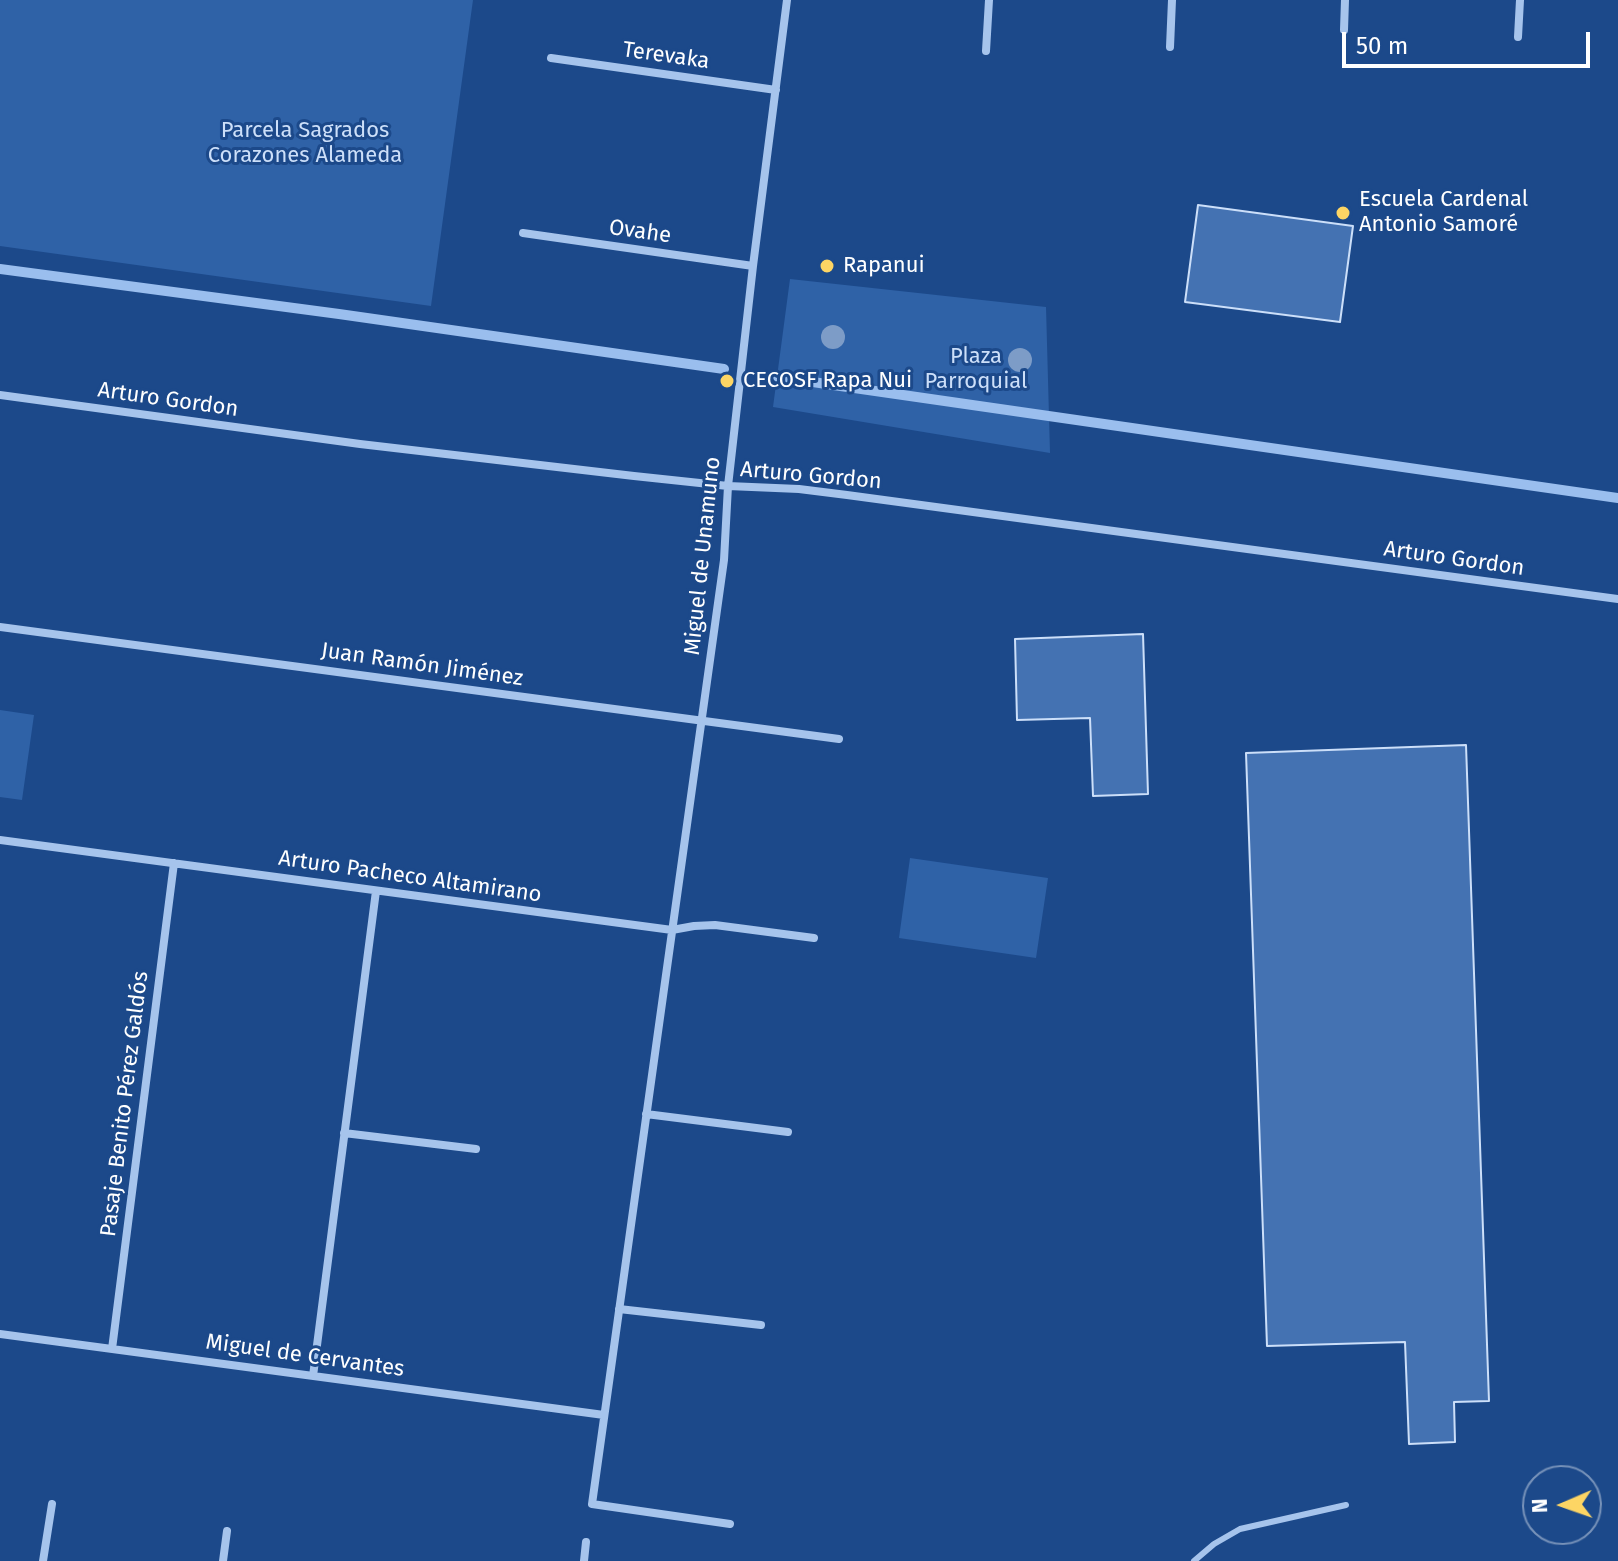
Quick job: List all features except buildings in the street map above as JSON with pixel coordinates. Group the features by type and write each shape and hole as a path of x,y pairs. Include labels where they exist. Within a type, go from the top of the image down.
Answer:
{"street":[{"name":"Miguel de Unamuno","path":"730,1524 592,1504 724,560 728,486 787,0"},
{"path":"986,51 989,0"},
{"path":"1170,47 1172,0"},
{"path":"1344,30 1345,0"},
{"path":"1518,37 1520,0"},
{"name":"Terevaka","path":"551,58 776,90"},
{"name":"Ovahe","path":"523,233 753,266"},
{"name":"Arturo Gordon","path":"0,395 360,444 728,486 847,495 1618,599"},
{"name":"Juan Ramón Jiménez","path":"0,627 839,739"},
{"name":"Arturo Pacheco Altamirano","path":"0,840 672,930 715,925 814,938"},
{"name":"Pasaje Benito Pérez Galdós","path":"112,1349 174,863"},
{"path":"313,1376 376,891"},
{"path":"646,1114 788,1132"},
{"path":"344,1133 476,1149"},
{"path":"619,1309 761,1325"},
{"name":"Miguel de Cervantes","path":"0,1334 604,1415"},
{"path":"43,1561 52,1504"},
{"path":"223,1561 227,1531"},
{"path":"584,1561 586,1542"}],"lane":[{"path":"1194,1561 1214,1544 1240,1529 1346,1505"}],"green space":[{"name":"Parcela Sagrados Corazones Alameda","path":"0,0 473,0 431,306 0,246"},
{"name":"Plaza Parroquial","path":"790,279 1046,307 1050,453 773,407"},
{"path":"0,710 34,715 22,800 0,797"},
{"path":"910,858 1048,878 1036,958 899,938"}],"waterway":[{"path":"0,269 724,369"},
{"path":"778,377 1618,498"}],"place":[{"name":"Escuela Cardenal Antonio Samoré","path":"1343,213"},
{"name":"Rapanui","path":"827,266"},
{"name":"CECOSF Rapa Nui","path":"727,381"}]}
